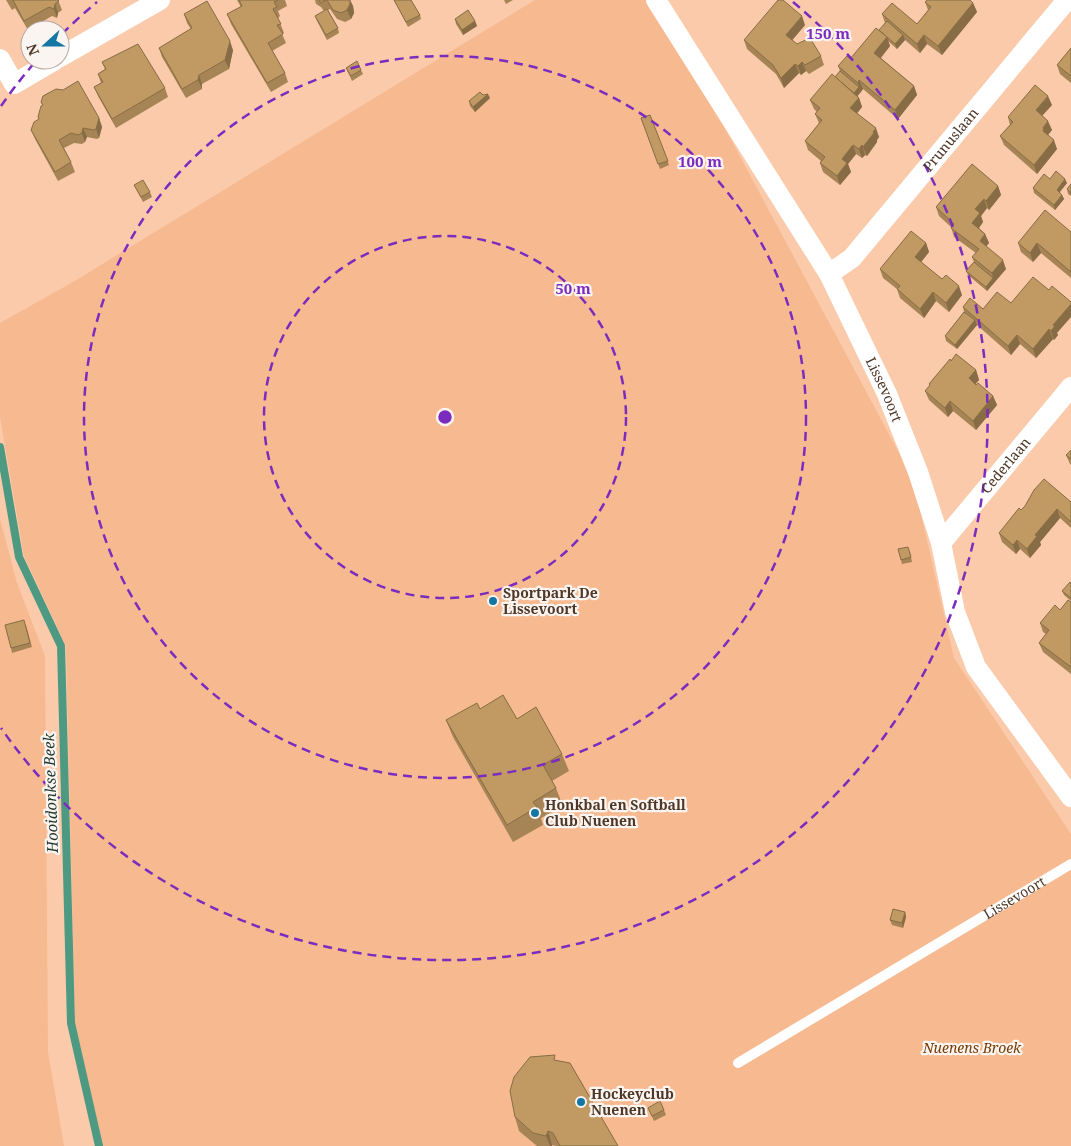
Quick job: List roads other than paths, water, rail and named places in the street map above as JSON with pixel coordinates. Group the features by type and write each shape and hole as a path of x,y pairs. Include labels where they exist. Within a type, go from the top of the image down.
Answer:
{"street":[{"path":"70,51 160,0"},
{"name":"Lissevoort","path":"656,0 829,274 888,394 918,472 941,543 955,612 976,667 1068,787"},
{"name":"Prunuslaan","path":"829,274 852,258 1067,0"},
{"path":"0,59 14,84 38,70"},
{"name":"Cederlaan","path":"941,543 1071,387"}],"lane":[{"name":"Lissevoort","path":"738,1062 1071,864"}],"waterway":[{"name":"Hooidonkse Beek","path":"0,447 19,557 61,646 71,1023 99,1146"}],"place":[{"name":"Sportpark De Lissevoort","path":"493,601"},
{"name":"Honkbal en Softball Club Nuenen","path":"535,813"},
{"name":"Hockeyclub Nuenen","path":"581,1102"}],"park label":[{"name":"Nuenens Broek","path":"972,1048"}]}
